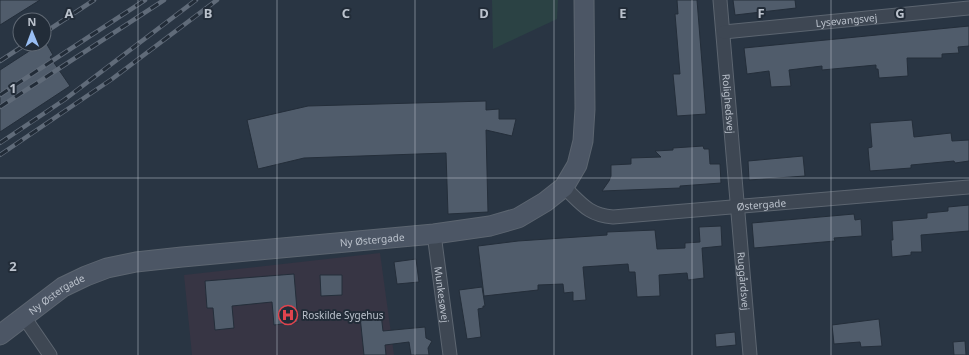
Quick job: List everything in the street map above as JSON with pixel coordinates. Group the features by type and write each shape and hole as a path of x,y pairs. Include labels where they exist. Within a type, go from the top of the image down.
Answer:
{"main road":[{"name":"Ny Østergade","path":"0,335 63,287 107,268 182,257 434,234 490,226 518,218 545,202 564,187 577,165 583,141 585,109 584,0"}],"street":[{"name":"Rolighedsvej","path":"720,0 724,32 737,207"},
{"name":"Lysevangsvej","path":"724,32 969,8"},
{"name":"Østergade","path":"564,187 586,208 600,216 625,216 969,187"},
{"name":"Ruggårdsvej","path":"737,207 750,355"},
{"name":"Munkesøvej","path":"434,234 450,355"},
{"path":"24,317 50,355"}],"shaded area":[{"name":"Roskilde Sygehus","path":"380,253 394,355 192,355 184,275"}],"green space":[{"path":"492,0 558,0 557,19 493,49"}],"building":[{"path":"0,0 40,0 21,12 12,12 12,18 0,25"},
{"path":"677,0 697,0 706,114 677,116 673,74 680,74 675,14 678,14"},
{"path":"733,0 795,0 796,8 735,15"},
{"path":"969,26 969,46 958,47 959,53 942,54 942,58 907,58 908,76 879,78 876,65 822,70 822,66 789,70 791,86 771,87 769,71 747,74 744,48"},
{"path":"28,52 51,52 53,55 50,57 70,86 0,132 0,70"},
{"path":"486,101 486,110 499,109 499,119 516,119 512,136 486,130 488,212 448,214 446,153 304,158 258,169 247,120 308,106"},
{"path":"912,120 914,137 951,133 952,141 969,140 969,161 911,165 911,168 870,171 868,148 872,147 870,123"},
{"path":"703,146 704,149 709,149 710,164 720,164 721,183 680,186 680,188 602,191 611,176 611,165 631,164 631,158 661,157 655,151"},
{"path":"803,156 805,176 749,180 748,161"},
{"path":"969,205 969,231 921,235 922,252 911,252 911,255 892,257 892,221 927,218 927,213 948,211 948,207"},
{"path":"854,214 855,220 861,219 862,236 834,238 835,241 754,248 752,223"},
{"path":"721,226 722,246 702,248 704,278 688,280 687,273 659,275 660,296 637,297 635,272 629,272 628,264 583,267 586,300 573,301 573,292 564,293 563,284 538,285 538,290 484,296 478,246 518,241 607,235 607,232 655,230 657,249 685,248 685,243 700,242 699,227"},
{"path":"416,259 419,282 397,284 394,262"},
{"path":"294,274 298,322 274,325 272,302 232,306 234,328 215,330 213,308 207,308 205,281"},
{"path":"320,275 342,275 342,295 321,296"},
{"path":"482,287 485,306 478,309 481,337 467,339 459,290"},
{"path":"381,314 383,331 425,327 426,338 432,341 428,348 429,355 411,355 409,342 385,345 386,355 364,355 360,316"},
{"path":"879,319 882,346 861,347 860,342 834,344 832,325"},
{"path":"735,332 736,345 716,347 715,334"},
{"path":"965,341 966,355 954,355 953,342"}],"railway":[{"path":"52,28 94,0"},
{"path":"0,95 145,0"},
{"path":"0,107 164,0"},
{"path":"0,143 64,100 196,0"},
{"path":"0,155 112,79 217,0"},
{"path":"0,61 14,52"}],"place":[{"name":"Roskilde Sygehus","path":"288,315"}]}
